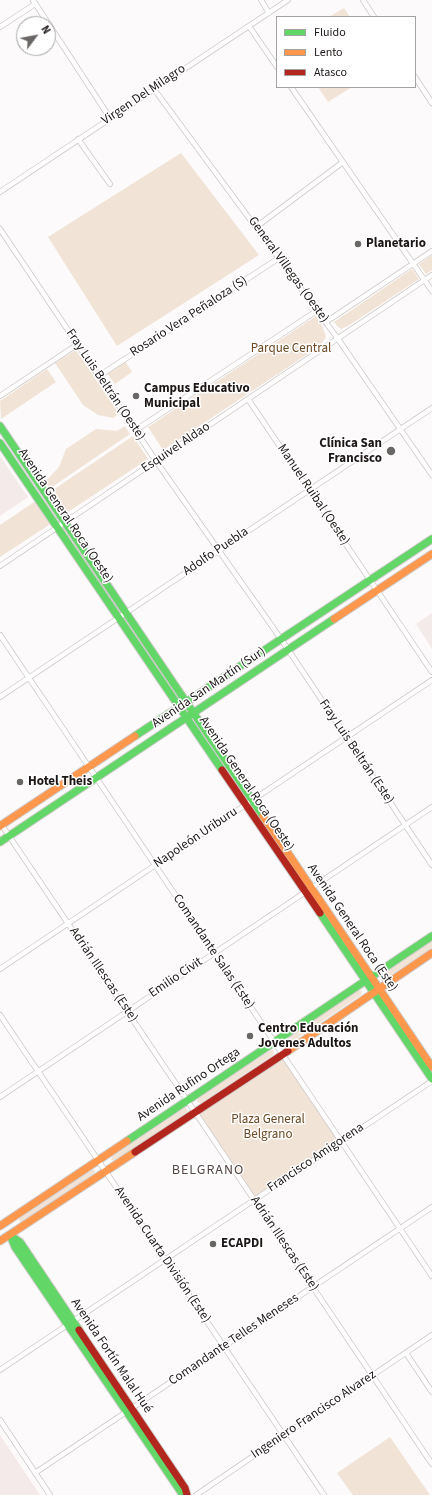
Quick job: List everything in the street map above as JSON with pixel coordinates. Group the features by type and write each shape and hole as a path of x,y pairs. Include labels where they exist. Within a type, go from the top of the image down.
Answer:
{"main road":[{"name":"Avenida General Roca (Oeste)","path":"0,426 65,523 122,615 190,716 245,805 308,890"},
{"name":"Avenida General Roca (Oeste)","path":"0,443 58,527 122,615"},
{"name":"Avenida San Martín (Sur)","path":"1,824 432,538"},
{"name":"Avenida San Martín (Sur)","path":"0,842 432,554"},
{"name":"Avenida General Roca (Este)","path":"190,716 252,800 308,890 376,991 432,1067"},
{"name":"Avenida Rufino Ortega","path":"0,1226 432,936"},
{"name":"Avenida Rufino Ortega","path":"0,1241 282,1055 432,953"},
{"path":"376,991 432,1080"},
{"name":"Avenida Fortín Malal Hué","path":"0,1226 20,1242 70,1323 129,1410 185,1488 187,1495"},
{"name":"Avenida Fortín Malal Hué","path":"129,1410 183,1495"}],"street":[{"path":"261,0 269,13"},
{"name":"Virgen Del Milagro","path":"0,192 288,0"},
{"path":"363,0 373,16"},
{"path":"0,27 34,2 110,118"},
{"path":"249,26 276,66"},
{"path":"416,78 432,102"},
{"path":"292,88 432,291"},
{"name":"General Villegas (Oeste)","path":"154,89 318,310 432,475"},
{"path":"78,139 110,184"},
{"path":"256,227 343,162"},
{"name":"Fray Luis Beltrán (Oeste)","path":"0,228 156,461 281,639"},
{"path":"326,322 432,251"},
{"name":"Rosario Vera Peñaloza (S)","path":"99,376 279,258"},
{"name":"Esquivel Aldao","path":"0,566 432,275"},
{"path":"136,430 318,310"},
{"path":"0,396 78,344"},
{"name":"Manuel Ruibal (Oeste)","path":"248,399 432,672"},
{"name":"Adolfo Puebla","path":"0,697 432,408"},
{"name":"Comandante Salas (Este)","path":"0,635 432,1276"},
{"name":"Fray Luis Beltrán (Este)","path":"281,639 432,864"},
{"name":"Napoleón Uriburu","path":"0,969 432,680"},
{"name":"Emilio Civit","path":"0,1097 432,807"},
{"name":"Adrián Illescas (Este)","path":"1,824 432,1464"},
{"name":"Avenida Cuarta División (Este)","path":"0,1015 324,1495"},
{"name":"Francisco Amigorena","path":"0,1370 432,1080"},
{"name":"Comandante Telles Meneses","path":"35,1473 432,1207"},
{"name":"Ingeniero Francisco Alvarez","path":"196,1495 432,1335"},
{"path":"406,1353 432,1392"},
{"path":"0,1420 50,1495"}],"shaded area":[{"path":"0,456 28,497 0,516"},
{"path":"432,613 432,649 416,624"},
{"path":"0,1435 40,1495 0,1495"}],"green space":[{"path":"344,8 349,16 331,16"},
{"path":"319,88 350,88 328,102"},
{"path":"181,153 259,255 117,346 48,237"},
{"path":"432,255 432,270 426,274 419,264"},
{"path":"412,269 419,279 348,326 341,329 334,322"},
{"name":"Parque Central","path":"316,316 326,337 320,346 163,450 148,427"},
{"path":"76,350 119,414 113,418 98,415 83,405 55,363"},
{"path":"125,361 132,372 115,384 107,373"},
{"path":"47,369 56,382 1,419 0,401"},
{"path":"125,426 130,434 49,489 45,482 59,467 66,449 96,429 117,431"},
{"path":"133,436 148,459 65,514 50,492"},
{"path":"37,500 52,523 0,557 0,525"},
{"path":"432,941 432,948 390,976 386,975 387,971"},
{"path":"358,990 362,991 361,995 290,1043 286,1042 287,1038"},
{"path":"272,1049 274,1053 273,1055 201,1103 197,1102 198,1098"},
{"name":"Plaza General Belgrano","path":"282,1055 341,1141 254,1200 195,1113"},
{"path":"185,1107 188,1111 186,1113 115,1161 111,1160 112,1156"},
{"path":"91,1169 95,1170 94,1174 23,1222 19,1221 20,1217"},
{"path":"390,1437 430,1495 353,1495 337,1473"}],"traffic: fast":[{"path":"0,426 263,816"},
{"path":"0,443 222,770"},
{"path":"135,736 432,539"},
{"path":"0,842 334,619"},
{"path":"320,913 432,1079"},
{"path":"127,1141 432,936"},
{"path":"79,1330 20,1242 10,1235 15,1247 183,1495"}],"traffic: slow":[{"path":"334,619 432,554"},
{"path":"0,826 135,736"},
{"path":"263,816 432,1067"},
{"path":"288,1051 432,953"},
{"path":"0,1226 127,1141"},
{"path":"0,1241 135,1152"}],"traffic: jam":[{"path":"222,770 320,913"},
{"path":"135,1152 288,1051"},
{"path":"79,1330 185,1488 187,1495"}],"place":[{"name":"Planetario","path":"358,244"},
{"name":"Campus Educativo Municipal","path":"136,396"},
{"name":"Clínica San Francisco","path":"391,451"},
{"name":"Hotel Theis","path":"20,782"},
{"name":"Centro Educación Jovenes Adultos","path":"250,1036"},
{"name":"ECAPDI","path":"213,1244"}],"district":[{"name":"BELGRANO","path":"208,1171"}]}
